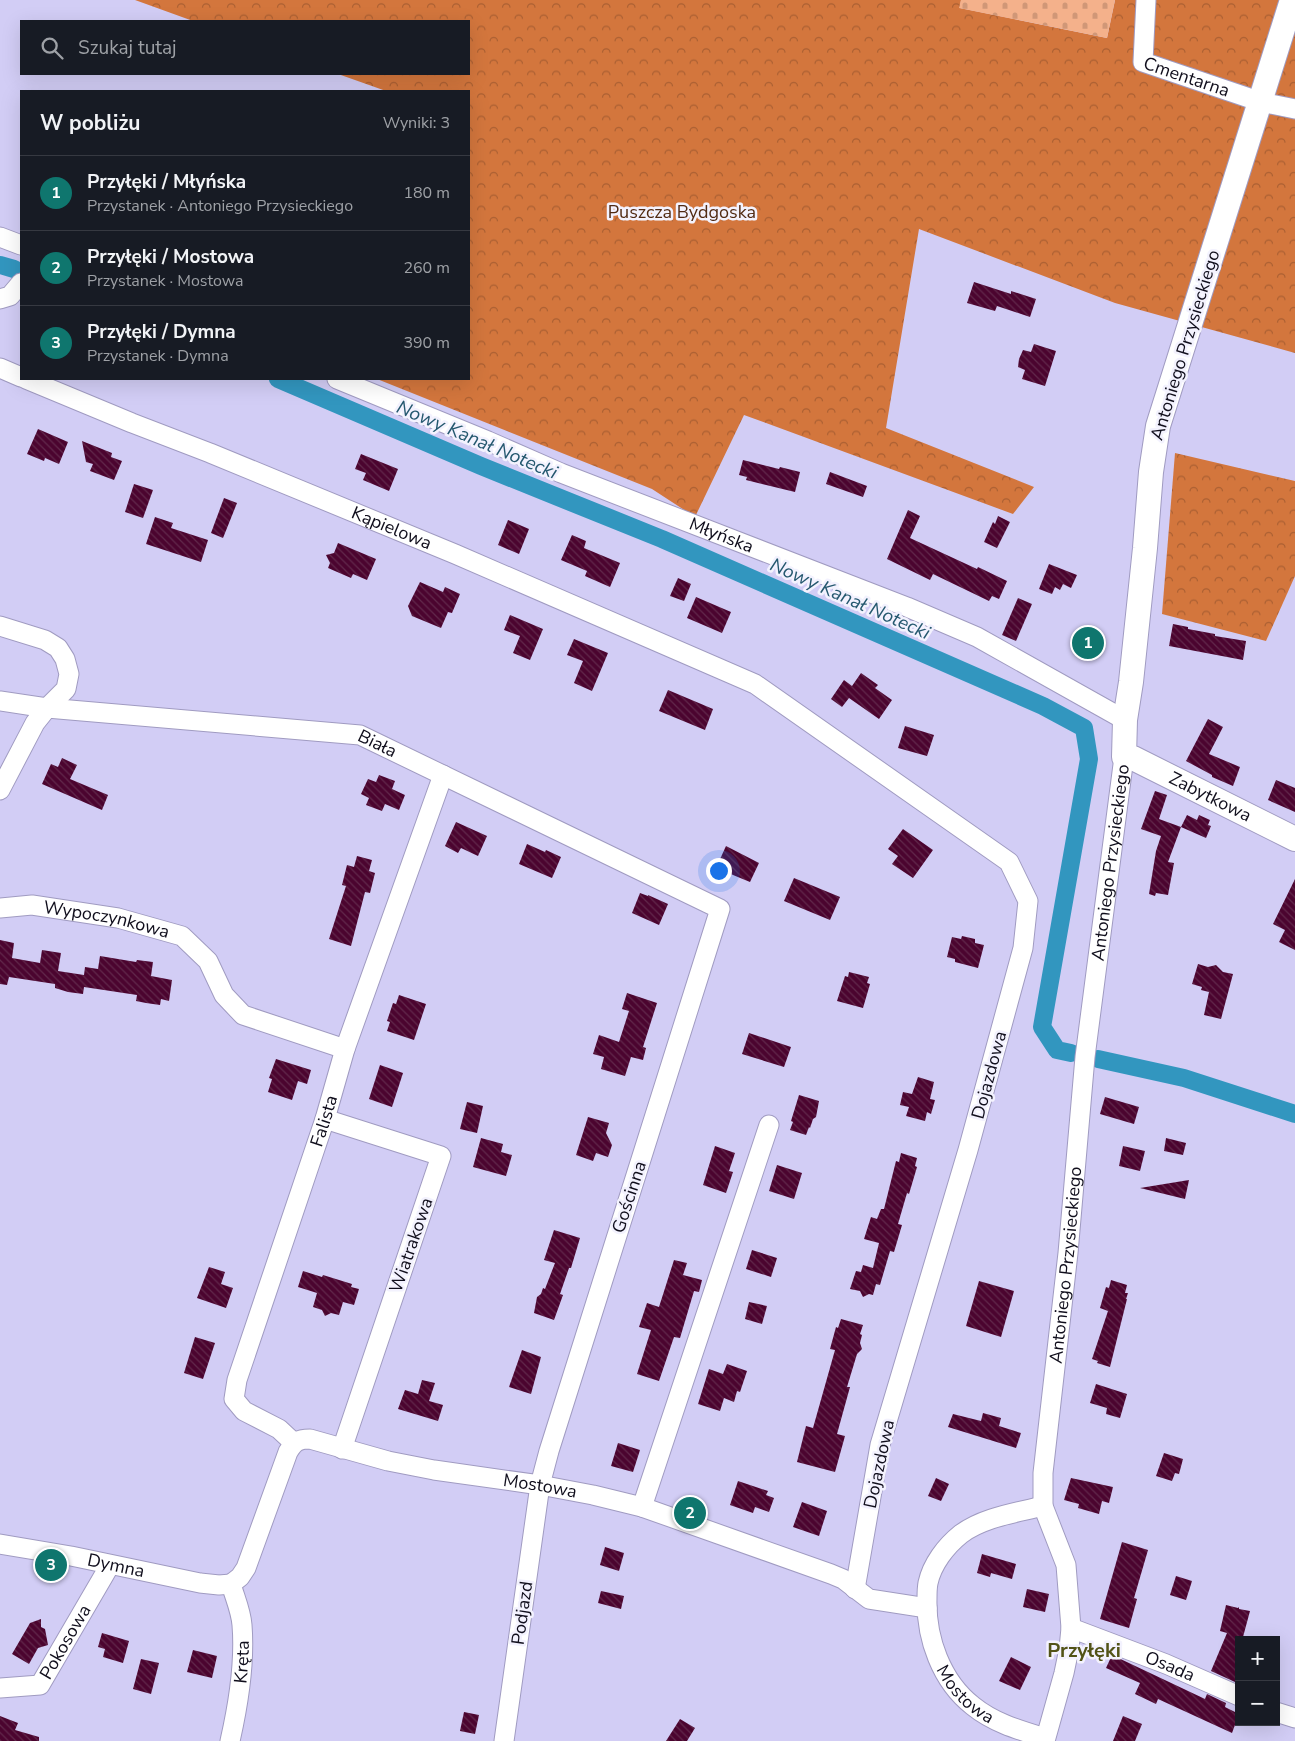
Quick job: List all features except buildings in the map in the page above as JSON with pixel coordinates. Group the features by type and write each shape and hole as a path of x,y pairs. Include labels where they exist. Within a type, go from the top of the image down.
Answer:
{"street":[{"name":"Cmentarna","path":"1146,0 1143,62 1261,102"},
{"name":"Antoniego Przysieckiego","path":"1045,1740 1064,1673 1071,1628 1066,1565 1043,1506 1044,1473 1068,1253 1085,1057 1124,756 1125,720 1131,682 1151,472 1158,426 1292,0"},
{"path":"1261,102 1295,109"},
{"path":"0,237 20,245"},
{"path":"0,299 10,296 20,284"},
{"path":"0,368 20,377"},
{"name":"Kąpielowa","path":"28,380 132,424 210,453 455,554 755,684"},
{"name":"Młyńska","path":"339,380 561,473 694,526 815,571 977,637 1125,720"},
{"path":"0,626 45,640 58,648 66,659 69,674 66,688 46,708 35,723 0,790"},
{"name":"Dojazdowa","path":"755,684 1009,862 1028,902 1023,948 968,1150 880,1445 856,1589"},
{"name":"Biała","path":"0,701 46,708 360,735 720,909"},
{"name":"Zabytkowa","path":"1124,756 1133,758 1295,839"},
{"name":"Falista","path":"294,1443 280,1429 244,1411 234,1398 237,1380 325,1119 345,1049 444,775"},
{"name":"Wypoczynkowa","path":"0,908 32,905 118,918 182,936 208,961 224,995 243,1015 345,1049"},
{"name":"Gościnna","path":"540,1485 549,1451 720,909"},
{"name":"Wiatrakowa","path":"325,1119 441,1156 342,1449"},
{"path":"642,1507 769,1125"},
{"name":"Mostowa","path":"294,1443 300,1439 310,1439 388,1461 434,1470 540,1485 642,1507 831,1574 843,1579 869,1599 927,1608"},
{"path":"231,1584 240,1577 246,1568 288,1452 294,1443"},
{"name":"Podjazd","path":"504,1741 540,1485"},
{"name":"Mostowa","path":"1043,1506 982,1523 962,1534 948,1546 937,1561 928,1584 927,1608 934,1651 950,1680 963,1697 991,1719 1045,1740"},
{"name":"Dymna","path":"0,1544 200,1583 231,1584"},
{"name":"Pokosowa","path":"0,1688 40,1685 110,1565"},
{"name":"Kręta","path":"230,1741 239,1689 243,1644 242,1624 231,1584"},
{"name":"Osada","path":"1071,1628 1166,1664 1235,1694"},
{"path":"1280,1713 1295,1718"}],"green space":[{"name":"Puszcza Bydgoska","path":"135,0 961,0 960,8 1107,38 1115,0 1295,0 1295,353 1115,303 919,229 886,428 1034,487 1013,514 744,415 695,517 652,489 380,380 470,380 470,90 383,90 341,75 470,75 470,20 190,20"},
{"path":"961,0 1115,0 1107,38 959,8"},
{"path":"1175,453 1295,481 1295,576 1266,641 1162,614"}],"waterway":[{"name":"Nowy Kanał Notecki","path":"0,265 14,269"},
{"name":"Nowy Kanał Notecki","path":"280,380 481,466 662,539 1043,706 1084,728 1089,759 1042,1027 1057,1050 1071,1053"},
{"name":"Nowy Kanał Notecki","path":"1098,1059 1184,1078 1295,1114"}],"place":[{"name":"Przyłęki / Młyńska","path":"1088,643"},
{"name":"Przyłęki / Mostowa","path":"690,1513"},
{"name":"Przyłęki / Dymna","path":"51,1565"}],"district":[{"name":"Przyłęki","path":"1084,1650"}]}
